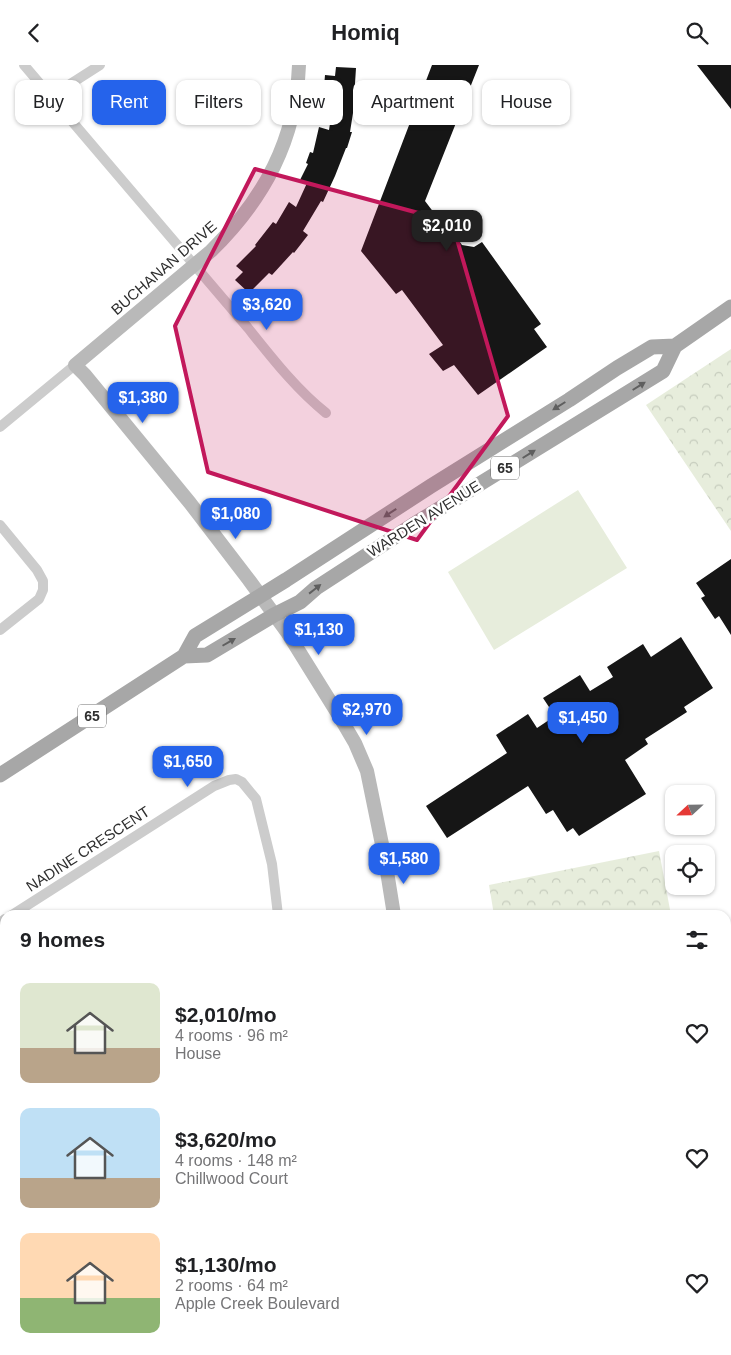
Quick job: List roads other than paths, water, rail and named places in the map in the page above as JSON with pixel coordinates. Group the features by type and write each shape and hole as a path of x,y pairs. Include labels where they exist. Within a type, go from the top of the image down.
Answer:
{"main road":[{"name":"WARDEN AVENUE","path":"184,656 207,655 274,615 300,602 316,588 413,525 663,371 675,346 731,307"},
{"name":"WARDEN AVENUE","path":"0,775 184,656 195,636 286,580 430,486 652,347 675,346"}],"street":[{"path":"24,65 36,80"},
{"path":"77,80 100,65"},
{"name":"BUCHANAN DRIVE","path":"0,427 211,251 230,233 268,180 284,144 295,106 300,65"},
{"path":"74,125 276,363 310,401 326,413"},
{"path":"75,365 190,503 260,595 287,632 355,743 367,771 393,910"},
{"path":"0,525 37,570 43,581 43,590 39,599 0,630"},
{"name":"NADINE CRESCENT","path":"20,910 214,786 236,779 256,799 272,865 277,910"}]}
